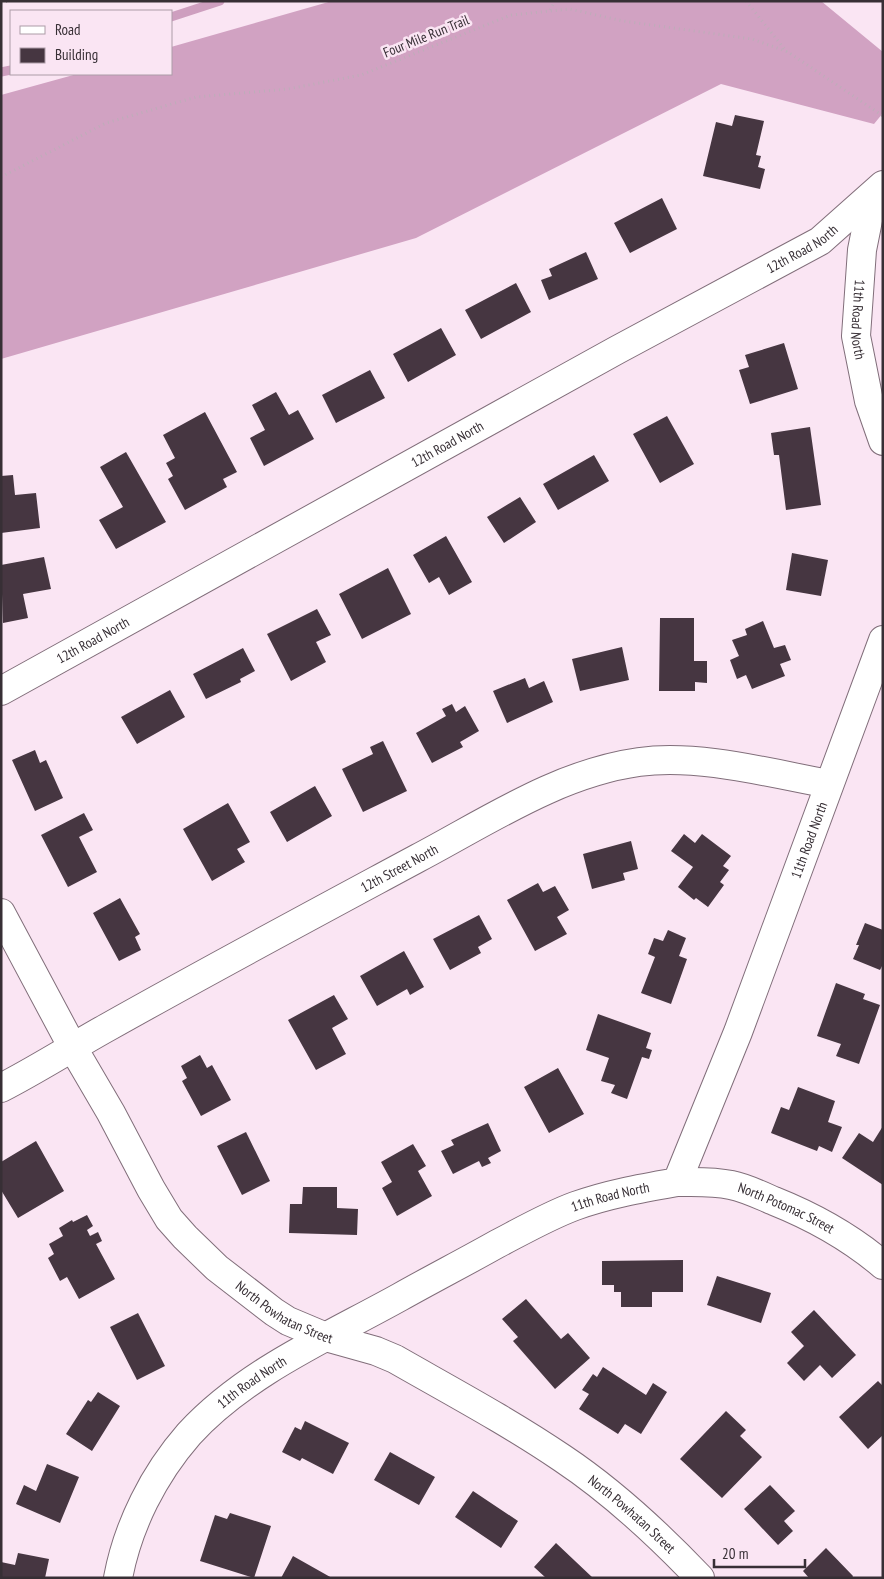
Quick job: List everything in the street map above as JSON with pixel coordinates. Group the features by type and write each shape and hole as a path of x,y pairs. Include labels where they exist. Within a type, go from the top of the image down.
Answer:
{"street":[{"name":"11th Road North","path":"878,190 862,250 856,336 869,401 883,441"},
{"name":"12th Road North","path":"1,691 617,350 820,241 878,190"},
{"name":"11th Road North","path":"118,1578 130,1532 166,1463 189,1435 232,1395 269,1370 326,1337 503,1241 565,1210 599,1198 678,1182 738,1032 883,640"},
{"name":"12th Street North","path":"1,1088 33,1072 107,1027 305,919 519,804 577,777 640,762 668,760 735,766 829,784"},
{"name":"North Powhatan Street","path":"1,914 73,1048 112,1113 151,1189 169,1219 208,1261 288,1321 326,1337 376,1351 396,1359 546,1447 613,1496 658,1535 700,1578"},
{"name":"North Potomac Street","path":"678,1182 708,1182 731,1185 755,1193 823,1223 883,1265"}],"path":[{"path":"1,3 8,1"},
{"path":"549,11 555,1"},
{"path":"746,1 788,52"},
{"name":"Four Mile Run Trail","path":"1,177 106,123 196,97 288,89 361,74 511,14 570,9 623,21 752,40 788,52 883,116"}],"shaded area":[{"path":"332,1 821,1 883,52 883,113 874,124 721,84 416,238 1,359 1,95 73,75 172,75 172,47"}],"building":[{"path":"735,115 764,121 756,155 761,156 758,167 765,169 760,189 703,176 716,122 732,126"},
{"path":"662,198 677,229 630,253 614,223"},
{"path":"586,252 598,279 549,300 541,280 552,276 549,269"},
{"path":"516,283 531,312 481,339 465,310"},
{"path":"441,328 456,355 408,382 393,354"},
{"path":"784,343 798,389 750,404 739,370 749,367 745,355"},
{"path":"370,370 385,398 336,423 322,395"},
{"path":"276,392 289,415 298,410 314,439 264,466 250,438 265,430 252,405"},
{"path":"205,412 237,472 223,479 227,487 185,510 168,479 173,476 166,463 175,458 163,435"},
{"path":"667,416 694,464 660,483 633,434"},
{"path":"810,427 821,505 786,510 779,455 774,455 771,433"},
{"path":"126,452 166,522 116,549 99,520 123,507 100,467"},
{"path":"594,455 609,481 558,510 543,484"},
{"path":"13,475 15,495 36,493 40,528 1,533 1,476"},
{"path":"520,497 536,522 504,543 487,517"},
{"path":"446,536 472,582 449,595 439,577 429,583 413,555"},
{"path":"792,553 828,560 821,596 786,590"},
{"path":"44,557 51,589 23,594 28,618 3,623 1,565"},
{"path":"388,568 411,614 362,639 339,594"},
{"path":"317,609 331,635 316,642 326,662 291,681 267,634"},
{"path":"660,618 694,618 694,661 707,661 707,683 695,682 695,691 659,691"},
{"path":"763,621 774,648 785,645 791,660 780,664 785,676 752,689 746,675 737,679 730,660 739,656 732,640 747,635 745,629"},
{"path":"622,647 629,680 580,691 572,659"},
{"path":"243,648 255,671 240,679 241,682 206,699 193,674"},
{"path":"525,678 529,688 544,681 553,702 507,723 493,691"},
{"path":"170,690 185,717 137,744 121,717"},
{"path":"452,704 456,712 465,706 479,731 460,742 463,747 432,763 416,733 446,716 442,709"},
{"path":"383,741 407,791 363,812 342,769 373,754 370,747"},
{"path":"35,750 40,763 46,760 63,798 35,811 12,760"},
{"path":"315,786 332,816 287,842 270,812"},
{"path":"228,803 250,842 237,849 245,862 212,881 183,829"},
{"path":"84,813 93,830 79,837 97,872 68,887 41,835"},
{"path":"684,834 695,843 702,834 731,856 723,866 729,870 720,882 724,885 708,907 696,898 694,900 678,887 693,867 671,851"},
{"path":"631,841 638,869 623,873 625,880 592,889 583,854"},
{"path":"538,883 543,892 555,886 569,910 557,917 567,934 535,951 507,900"},
{"path":"120,898 140,934 135,937 141,950 119,961 93,913"},
{"path":"479,915 492,939 478,947 481,953 450,970 433,939"},
{"path":"865,923 883,930 883,964 880,970 853,959 859,945 856,945"},
{"path":"668,930 686,938 679,956 687,959 671,1004 641,993 655,957 648,954 654,938 663,941"},
{"path":"404,951 424,987 410,995 407,989 377,1006 360,976"},
{"path":"836,983 865,994 863,999 880,1005 859,1064 836,1056 841,1044 817,1036"},
{"path":"334,995 348,1019 332,1028 346,1054 316,1070 288,1020"},
{"path":"598,1014 651,1033 646,1048 652,1050 649,1059 642,1057 627,1099 611,1093 615,1085 601,1081 609,1058 586,1050"},
{"path":"200,1055 207,1068 212,1065 231,1100 201,1116 182,1081 187,1078 181,1066"},
{"path":"558,1068 584,1114 549,1133 524,1087"},
{"path":"798,1087 835,1101 828,1122 842,1127 832,1152 819,1146 817,1151 771,1133 781,1107 789,1110"},
{"path":"488,1123 501,1151 488,1158 491,1163 482,1167 479,1161 453,1174 441,1151 454,1145 451,1140"},
{"path":"883,1126 883,1185 842,1158 859,1133 873,1142"},
{"path":"246,1132 270,1181 242,1195 217,1146"},
{"path":"36,1141 64,1191 18,1218 1,1190 1,1162"},
{"path":"413,1144 426,1166 418,1171 432,1196 397,1216 382,1188 392,1182 381,1162"},
{"path":"303,1187 337,1187 337,1208 358,1209 357,1235 289,1233 290,1204 302,1204"},
{"path":"87,1215 93,1226 87,1230 90,1236 98,1232 102,1241 96,1244 115,1279 79,1299 67,1277 60,1281 48,1258 54,1254 49,1244 63,1236 59,1228 72,1220 73,1222"},
{"path":"683,1260 683,1292 652,1292 652,1307 621,1307 621,1292 614,1292 614,1285 602,1285 602,1261"},
{"path":"717,1276 771,1293 761,1323 707,1305"},
{"path":"526,1299 561,1339 568,1333 590,1358 555,1389 513,1341 518,1337 502,1319"},
{"path":"814,1310 856,1355 832,1378 820,1365 804,1381 787,1363 804,1346 791,1332"},
{"path":"138,1313 165,1366 137,1380 110,1327"},
{"path":"603,1367 646,1395 653,1383 667,1392 641,1434 625,1424 618,1434 579,1409 589,1394 582,1390 593,1374 597,1377"},
{"path":"878,1381 883,1386 883,1435 868,1449 839,1417"},
{"path":"98,1392 120,1406 92,1451 66,1434 88,1400 91,1402"},
{"path":"726,1411 746,1430 740,1436 762,1457 722,1498 680,1459"},
{"path":"305,1421 349,1443 333,1474 302,1458 300,1461 282,1452 295,1427 301,1430"},
{"path":"390,1452 435,1477 419,1505 374,1480"},
{"path":"47,1464 79,1477 60,1523 16,1504 24,1485 36,1491"},
{"path":"770,1485 795,1511 784,1521 793,1531 778,1545 744,1509"},
{"path":"473,1491 518,1521 501,1548 455,1517"},
{"path":"230,1513 271,1526 254,1578 200,1561 215,1515 227,1519"},
{"path":"556,1543 593,1578 546,1578 534,1567"},
{"path":"826,1548 853,1576 852,1578 809,1578 803,1571"},
{"path":"18,1553 49,1559 45,1578 1,1578 1,1562 15,1565"},
{"path":"293,1556 332,1578 281,1578"}],"waterway":[{"path":"172,17 220,1"},
{"path":"1,72 10,70"}]}
